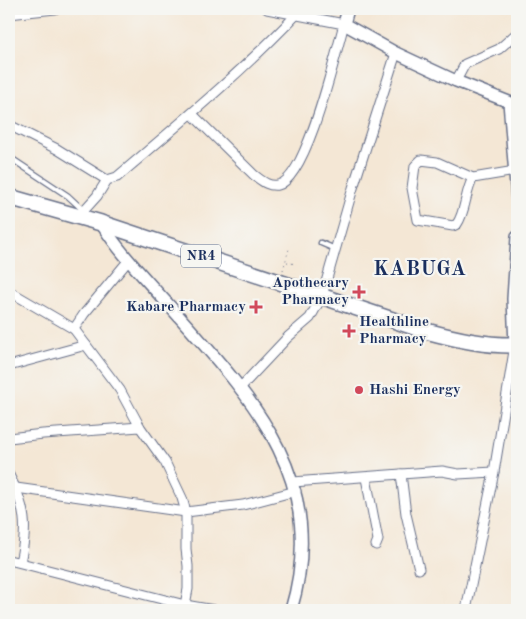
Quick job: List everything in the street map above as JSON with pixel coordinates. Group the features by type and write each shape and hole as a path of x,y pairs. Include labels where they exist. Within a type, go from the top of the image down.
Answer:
{"highway":[{"name":"NR4","path":"9,197 81,214 101,223 426,331 460,340 516,345"}],"street":[{"path":"9,14 55,9"},
{"path":"267,9 344,24 396,53 456,81 513,102 517,199"},
{"path":"192,114 254,175 269,185 276,186 283,183 291,175 308,144 327,87 348,9"},
{"path":"81,214 97,196 107,180 117,177 153,149 296,15"},
{"path":"456,81 465,64 499,49 517,33"},
{"path":"240,388 288,337 310,318 322,296 353,188 396,53"},
{"path":"9,125 57,149 107,180"},
{"path":"473,178 468,186 462,213 456,224 453,226 423,222 417,218 412,188 413,173 415,166 422,160 437,162 473,178 515,171"},
{"path":"101,223 128,261 184,322 240,388 266,424 280,448 294,487 301,528 302,552 291,610"},
{"path":"466,610 494,472 516,345 514,299 517,237"},
{"path":"74,329 128,261"},
{"path":"9,291 74,329 120,390 140,427 165,462 186,512 186,549 189,577 185,605"},
{"path":"9,366 86,345"},
{"path":"9,438 140,427"},
{"path":"16,488 186,512 243,505 294,487 401,474 442,471 458,474 494,472"},
{"path":"401,474 406,514 418,569"},
{"path":"9,475 16,488 25,520 24,542 20,562"},
{"path":"366,478 378,540 376,545"},
{"path":"9,560 185,605 214,610"}],"lane":[{"path":"9,157 68,196 81,214"},
{"path":"321,244 335,249"}],"path":[{"path":"278,282 289,250"},
{"path":"286,262 295,264"}],"place":[{"name":"Apothecary Pharmacy","path":"359,292"},
{"name":"Kabare Pharmacy","path":"256,307"},
{"name":"Healthline Pharmacy","path":"349,331"},
{"name":"Hashi Energy","path":"359,390"}],"district":[{"name":"KABUGA","path":"420,270"}]}
